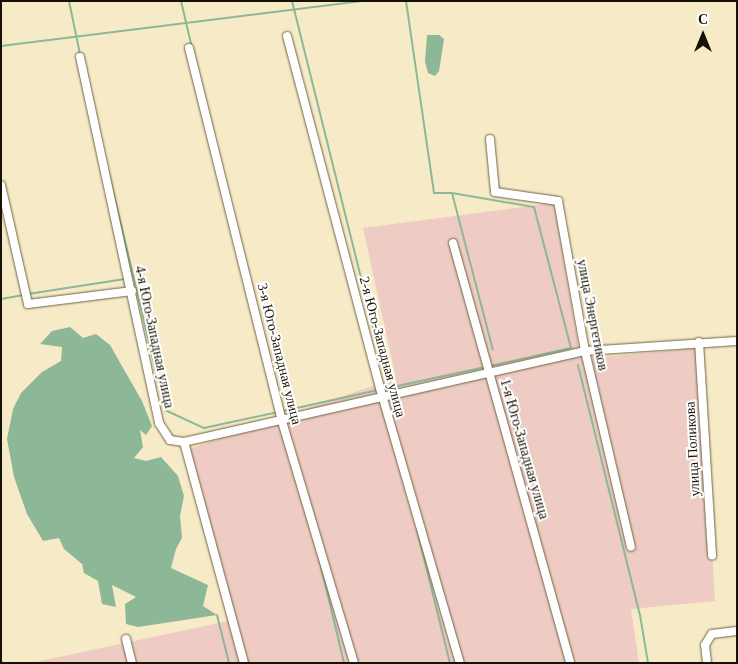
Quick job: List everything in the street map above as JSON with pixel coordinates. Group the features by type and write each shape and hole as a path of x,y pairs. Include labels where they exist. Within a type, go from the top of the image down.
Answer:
{"street":[{"name":"2-я Юго-Западная улица","path":"287,36 382,395 460,663"},
{"name":"3-я Юго-Западная улица","path":"189,48 281,418 354,663"},
{"name":"4-я Юго-Западная улица","path":"80,57 159,423 170,440 184,442"},
{"name":"улица Энергетиков","path":"490,139 495,192 558,200 585,350 631,547"},
{"path":"1,184 28,304 132,291"},
{"name":"1-я Юго-Западная улица","path":"453,243 570,663"},
{"path":"244,663 184,442 281,418 585,350 737,341"},
{"name":"улица Поликова","path":"700,342 712,556"},
{"path":"707,663 705,645 712,634 737,631"},
{"path":"126,639 132,663"}],"shaded area":[{"path":"427,35 439,35 444,39 439,71 435,76 428,73 425,62"},
{"path":"554,203 581,359 700,348 715,601 631,609 639,663 31,663 228,621 183,451 396,378 363,228"},
{"path":"70,327 83,338 96,334 110,345 142,401 152,426 146,435 140,430 143,447 134,458 146,461 161,457 178,476 184,496 180,516 182,538 176,549 171,568 208,585 203,606 217,615 138,627 126,624 125,604 136,597 112,585 116,607 102,604 98,581 84,573 82,564 64,549 59,538 43,541 27,514 14,477 7,439 13,409 21,393 42,372 61,361 62,347 40,344 52,331"}],"waterway":[{"path":"69,1 80,54"},
{"path":"181,1 192,48"},
{"path":"292,1 388,387"},
{"path":"1,46 360,1"},
{"path":"406,1 434,193 452,193 534,207 571,348 490,366"},
{"path":"108,170 165,410 204,428 278,412"},
{"path":"452,193 493,350"},
{"path":"28,294 125,279"},
{"path":"1,299 24,295"},
{"path":"578,365 640,615 648,663"},
{"path":"383,389 486,367"},
{"path":"283,411 378,390"},
{"path":"417,530 450,663"},
{"path":"319,558 344,663"},
{"path":"217,615 229,663"}]}
